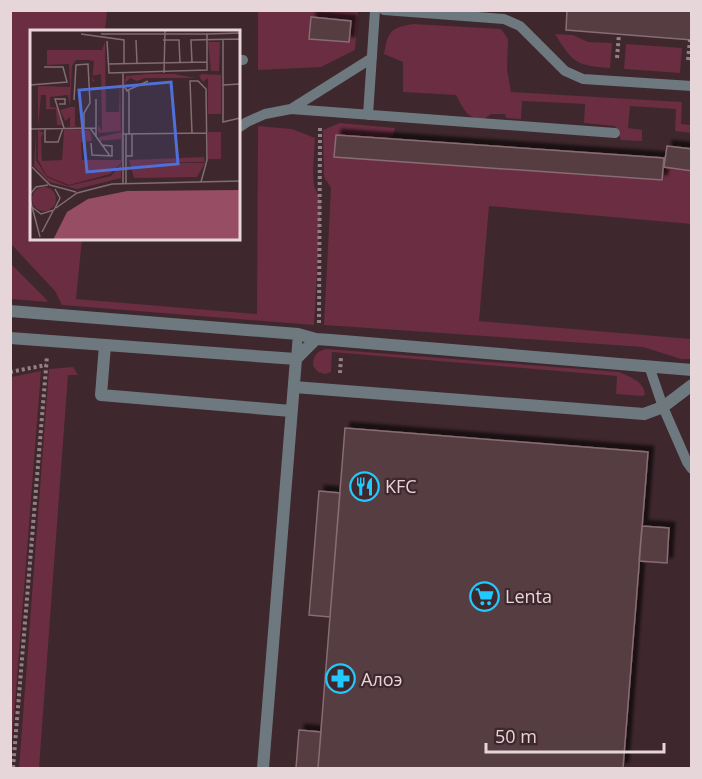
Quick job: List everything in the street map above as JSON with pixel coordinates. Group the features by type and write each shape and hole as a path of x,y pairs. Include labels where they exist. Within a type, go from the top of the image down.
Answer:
{"street":[{"path":"10,310 298,334 316,339 692,370"},
{"path":"10,338 296,359"},
{"path":"263,768 296,359 316,339"},
{"path":"105,345 101,395 291,411"},
{"path":"294,387 644,414 663,407 692,385"}],"lane":[{"path":"368,115 375,10"},
{"path":"384,10 504,19 520,26 565,71 583,79 692,86"},
{"path":"291,109 372,58"},
{"path":"240,127 265,114 291,109 615,134"},
{"path":"296,359 298,334"},
{"path":"649,366 663,407 692,469"}],"path":[{"path":"617,58 619,34"},
{"path":"688,60 690,40"},
{"path":"319,325 320,111"},
{"path":"340,373 341,353"},
{"path":"13,768 47,355"},
{"path":"10,372 46,365"}],"shaded area":[{"path":"10,11 107,11 105,30 30,30 30,240 82,240 76,299 257,314 258,126 292,129 315,138 314,186 321,202 314,325 62,305 55,291 11,244"},
{"path":"258,11 358,11 355,50 321,67 258,70","holes":["311,18 350,21 349,42 310,39"]},
{"path":"414,24 501,29 508,39 507,69 511,92 682,102 681,124 691,125 691,133 675,131 676,109 630,106 628,128 642,130 642,141 621,140 615,126 584,123 585,104 522,101 521,119 506,118 505,114 491,114 484,119 478,119 469,115 456,95 403,92 403,62 384,54 389,35 395,29"},
{"path":"555,34 573,35 588,42 612,43 610,68 589,66 576,61"},
{"path":"626,44 682,48 680,73 624,69"},
{"path":"340,123 395,128 392,139 336,135 334,157 662,180 664,167 691,171 691,224 489,206 479,321 691,339 691,359 681,359 643,347 324,325 331,188 324,177 323,130"},
{"path":"10,263 47,300 47,302 11,299"},
{"path":"327,349 619,372 639,383 645,395 616,394 617,376 332,352 331,372 325,374 318,372 313,362 316,354"},
{"path":"73,367 78,375 68,375 39,768 19,768 49,369"},
{"path":"41,371 11,756 11,377"}],"building":[{"path":"567,10 692,10 692,40 566,30"},
{"path":"311,17 351,21 349,42 309,39"},
{"path":"336,135 664,158 662,180 334,157"},
{"path":"667,146 692,149 692,171 664,167"},
{"name":"Lenta","path":"345,428 648,452 623,768 318,768"},
{"path":"319,491 340,493 330,617 309,615"},
{"path":"642,526 669,528 667,563 639,561"},
{"path":"299,730 321,732 318,768 296,768"}],"place":[{"name":"KFC","path":"364,486"},
{"name":"Lenta","path":"484,596"},
{"name":"Алоэ","path":"340,679"}]}
